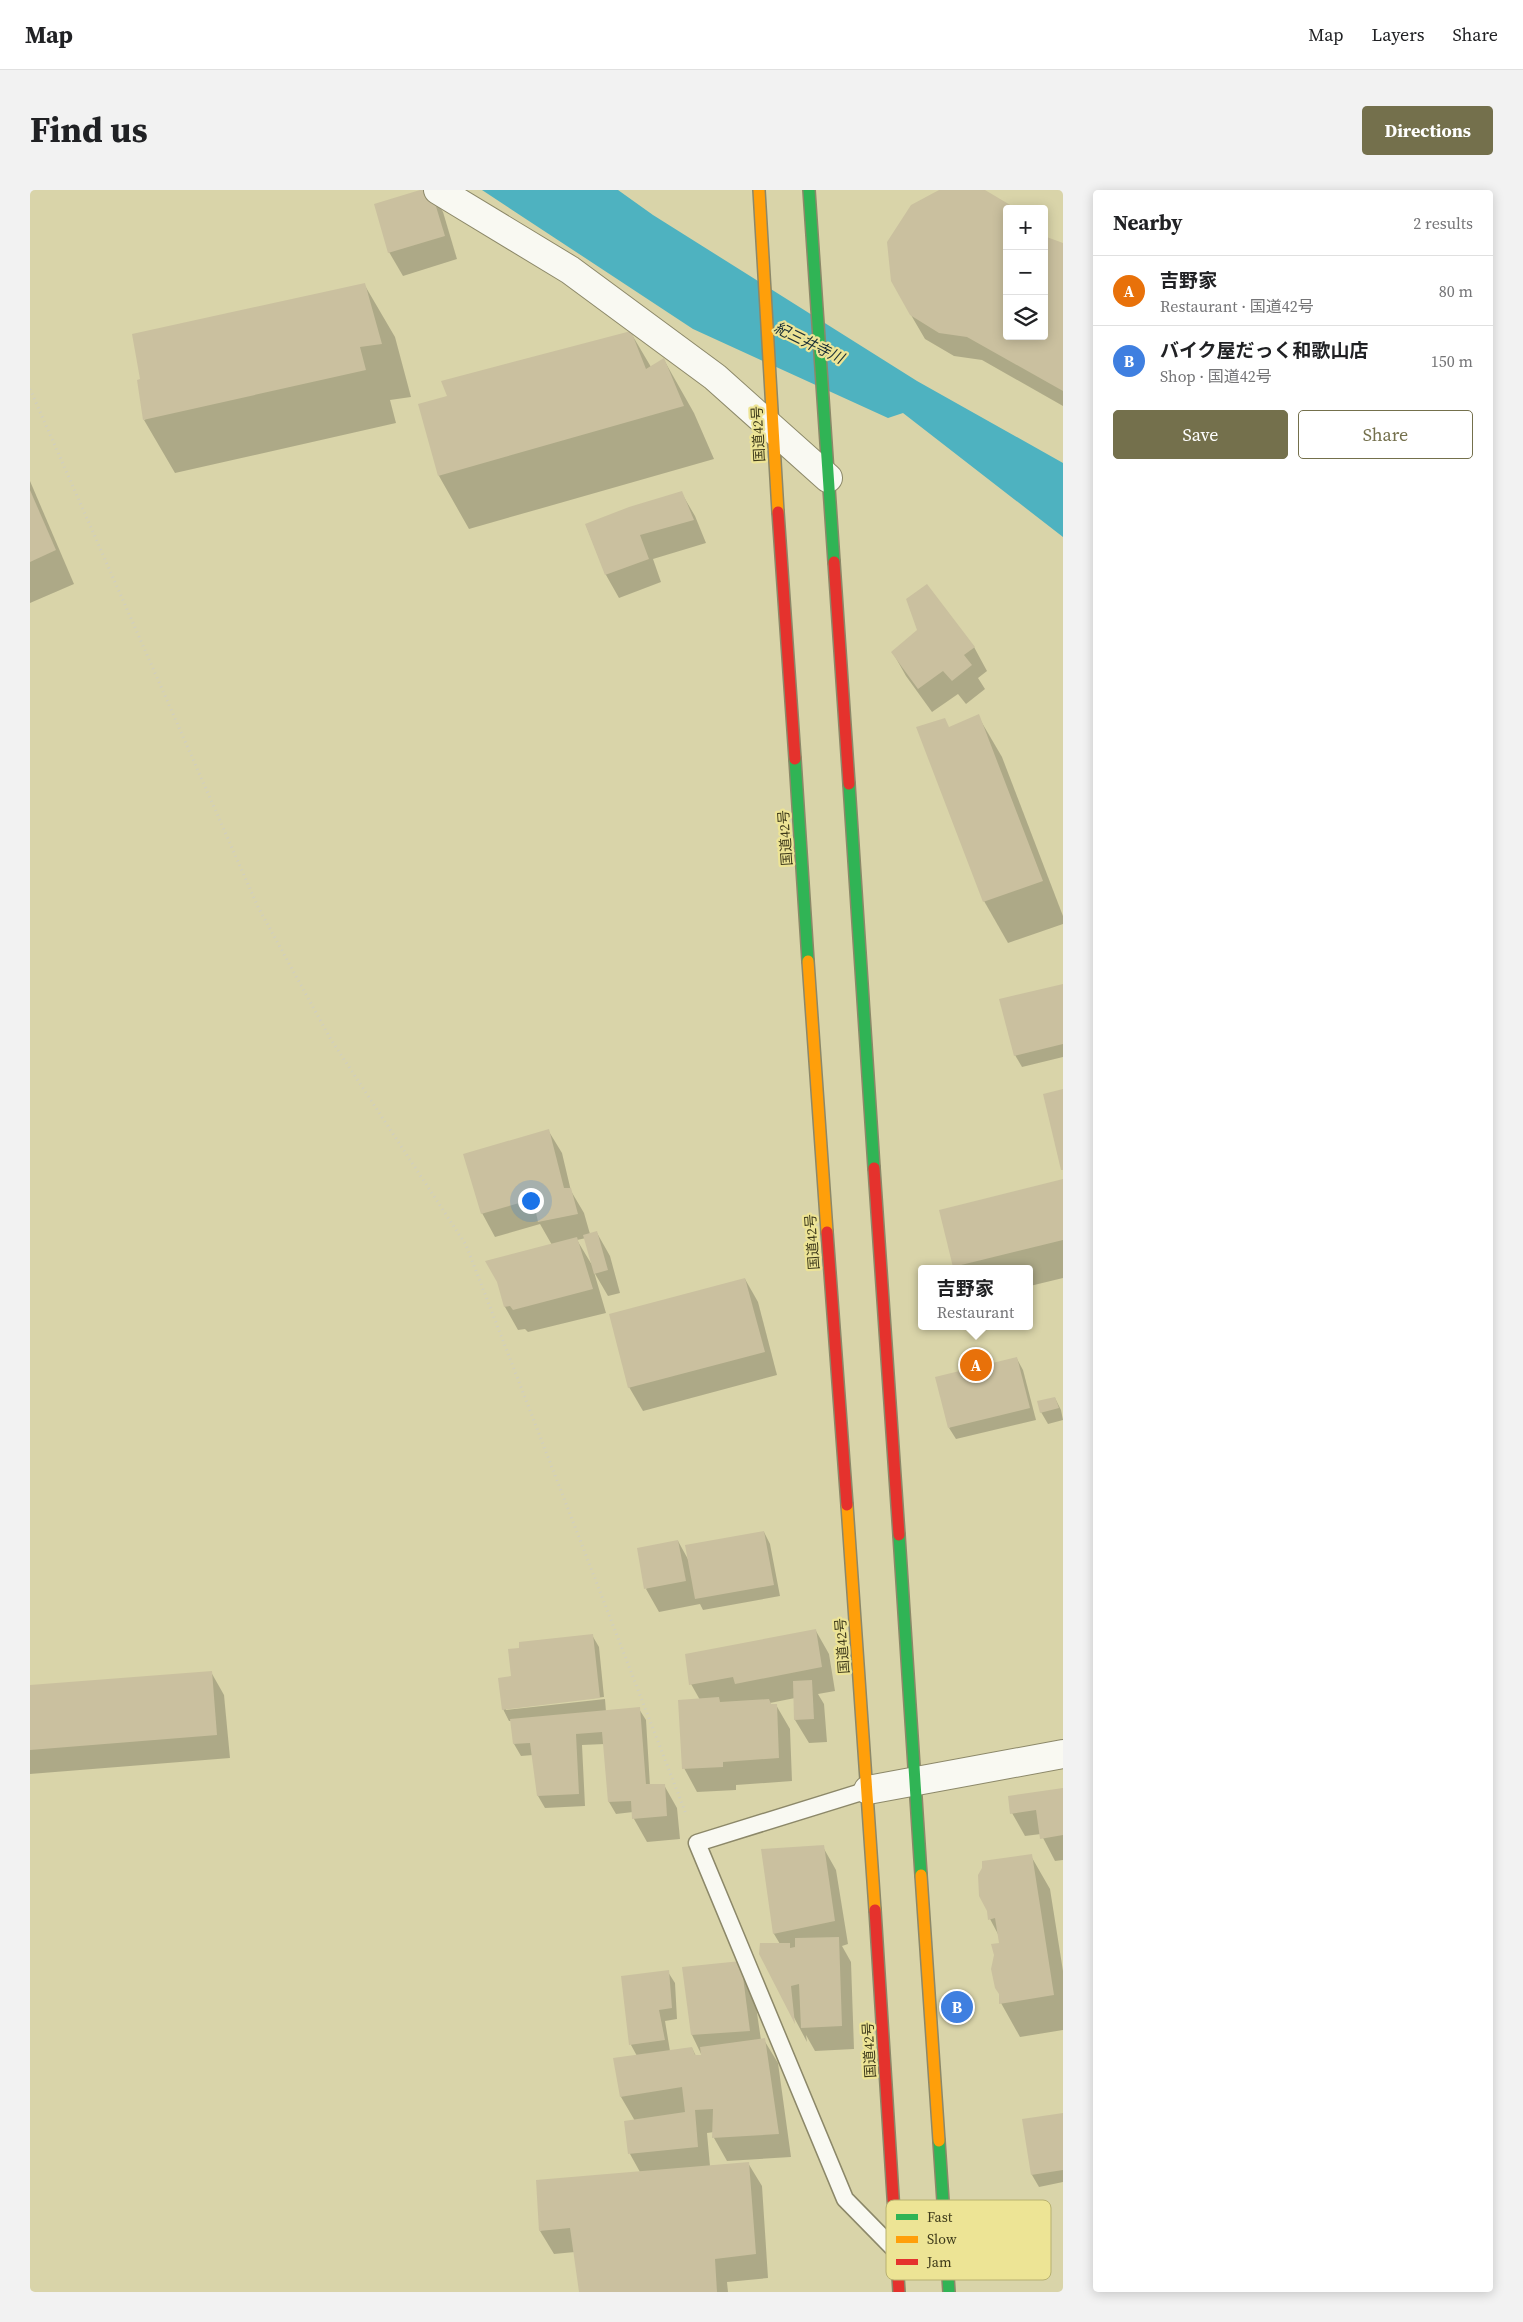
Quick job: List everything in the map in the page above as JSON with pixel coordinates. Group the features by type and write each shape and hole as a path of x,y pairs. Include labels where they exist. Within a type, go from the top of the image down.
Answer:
{"highway":[{"name":"国道42号","path":"759,190 772,426 842,1462 868,1790 893,2200"},
{"path":"809,190 943,2200"}],"street":[{"path":"438,190 570,270 715,377 828,478"},
{"path":"868,1790 1063,1754"}],"lane":[{"path":"868,1790 697,1843 845,2199 886,2241"}],"path":[{"path":"30,389 258,908 330,1038 466,1245 697,1843"}],"water":[{"name":"紀三井寺川","path":"482,190 618,190 653,215 917,381 1063,463 1063,537 903,413 888,418 693,329"}],"building":[{"path":"420,190 431,190 445,236 388,253 374,204"},
{"path":"939,190 985,190 1010,205 1003,205 1003,340 1048,340 1048,237 1063,243 1063,391 967,337 939,333 910,315 891,281 887,242 911,205"},
{"path":"365,283 382,344 360,347 366,370 143,420 137,380 140,379 132,334"},
{"path":"631,331 646,369 664,358 684,406 438,476 418,404 447,396 441,381"},
{"path":"30,490 56,550 30,562"},
{"path":"682,491 694,520 640,535 649,559 605,575 585,524 629,507"},
{"path":"927,584 975,647 964,655 972,665 952,681 943,671 918,689 891,652 917,630 906,599"},
{"path":"979,714 1043,881 983,902 916,727 945,718 949,727"},
{"path":"1063,984 1063,1044 1014,1056 999,999"},
{"path":"1063,1089 1063,1170 1061,1170 1043,1094"},
{"path":"549,1129 564,1188 571,1188 578,1214 538,1222 533,1199 481,1214 463,1154"},
{"path":"1063,1179 1063,1240 961,1265 953,1265 939,1210"},
{"path":"597,1231 608,1270 594,1274 583,1235"},
{"path":"577,1237 593,1289 513,1310 510,1306 504,1307 497,1282 485,1261"},
{"path":"745,1278 765,1352 628,1388 609,1314"},
{"path":"1017,1357 1030,1408 948,1428 935,1377"},
{"path":"1055,1397 1059,1408 1040,1413 1037,1401"},
{"path":"764,1531 774,1585 695,1599 685,1545"},
{"path":"678,1540 686,1581 644,1589 637,1548"},
{"path":"816,1629 822,1667 735,1684 733,1677 689,1685 685,1654"},
{"path":"593,1634 600,1698 502,1710 498,1678 511,1676 508,1649 519,1648 519,1642"},
{"path":"212,1671 217,1735 30,1750 30,1685"},
{"path":"812,1680 814,1719 794,1720 793,1681"},
{"path":"719,1697 720,1702 769,1699 771,1704 777,1704 779,1758 723,1762 723,1767 682,1769 678,1700"},
{"path":"640,1707 646,1784 665,1784 667,1816 632,1819 631,1801 608,1802 602,1732 576,1734 579,1794 537,1796 530,1743 513,1744 510,1719"},
{"path":"1063,1788 1063,1835 1040,1839 1036,1810 1010,1814 1008,1796"},
{"path":"824,1845 835,1921 773,1934 761,1849"},
{"path":"1032,1854 1054,1995 999,2004 999,1994 995,1988 991,1969 994,1955 991,1944 999,1943 995,1918 988,1920 987,1911 979,1896 978,1875 982,1868 982,1861"},
{"path":"839,1937 842,2026 801,2028 799,1984 791,1986 795,2024 759,1954 760,1943 790,1943 790,1948 795,1947 795,1938"},
{"path":"741,1961 750,2031 691,2035 682,1967"},
{"path":"669,1970 672,2008 659,2010 665,2040 629,2045 621,1976"},
{"path":"765,2038 779,2134 712,2138 713,2109 695,2110 698,2147 628,2154 624,2121 685,2112 682,2087 620,2097 613,2058 692,2047 695,2055 701,2055 700,2047"},
{"path":"1063,2113 1063,2170 1031,2175 1022,2119"},
{"path":"749,2162 756,2254 715,2259 717,2292 579,2292 570,2228 539,2231 536,2180"}],"traffic: fast":[{"path":"809,190 834,562"},
{"path":"795,759 808,961"},
{"path":"849,784 874,1168"},
{"path":"899,1535 921,1875"},
{"path":"939,2141 943,2200"},
{"path":"948,2280 949,2292"}],"traffic: slow":[{"path":"759,190 778,512"},
{"path":"808,961 827,1232"},
{"path":"847,1505 875,1910"},
{"path":"921,1875 939,2141"}],"traffic: jam":[{"path":"778,512 795,759"},
{"path":"834,562 849,784"},
{"path":"874,1168 899,1535"},
{"path":"827,1232 847,1505"},
{"path":"875,1910 893,2200"},
{"path":"898,2280 899,2292"}],"place":[{"name":"吉野家","path":"976,1365"},
{"name":"バイク屋だっく和歌山店","path":"957,2007"}]}
